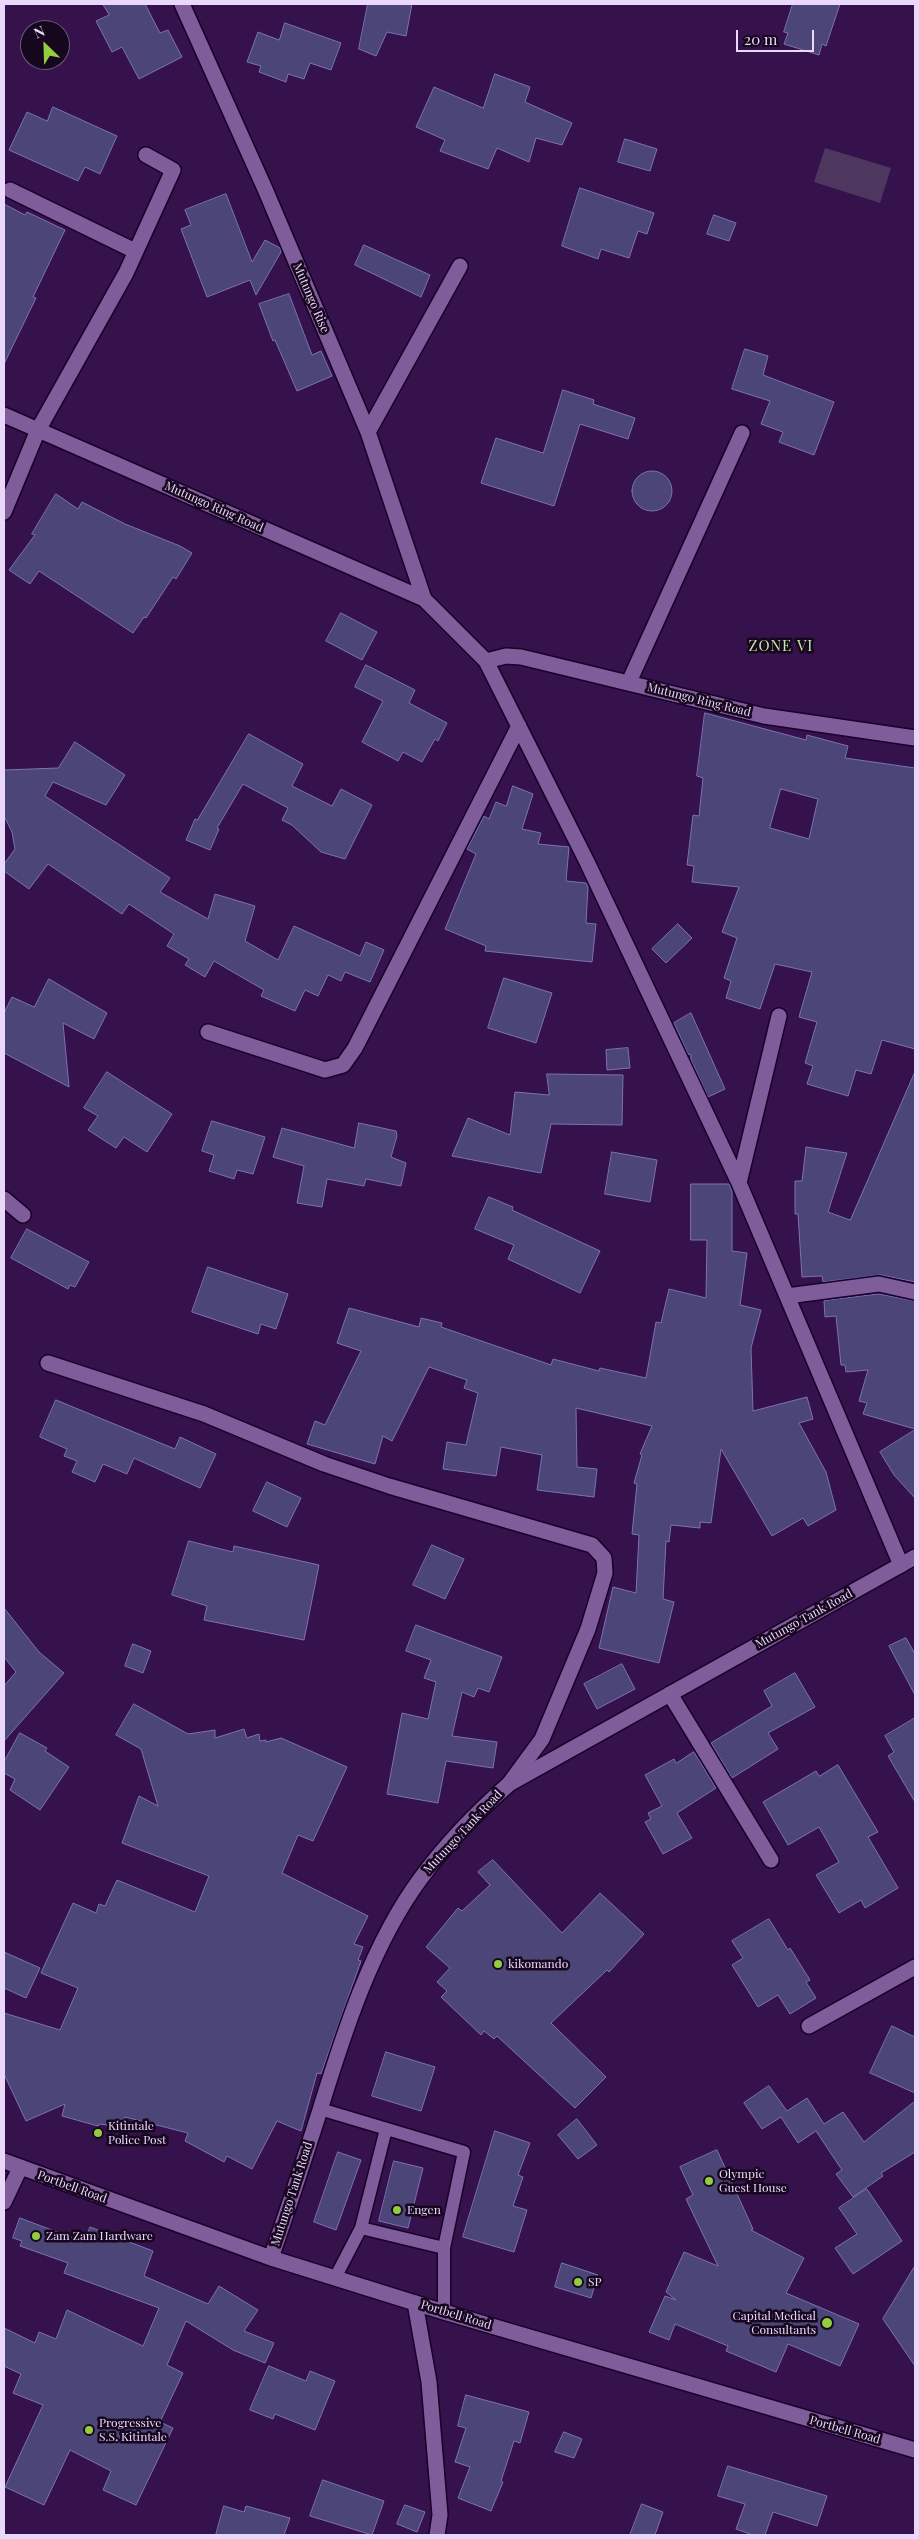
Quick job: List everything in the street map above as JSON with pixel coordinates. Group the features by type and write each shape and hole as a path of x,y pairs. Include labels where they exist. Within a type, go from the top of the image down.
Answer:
{"street":[{"name":"Mutungo Rise","path":"182,4 266,189 368,432 424,599"},
{"path":"4,512 38,430 135,252 173,170 146,154"},
{"path":"10,190 135,252"},
{"path":"368,432 460,266"},
{"name":"Mutungo Ring Road","path":"4,415 424,599"},
{"path":"629,682 742,434"},
{"path":"424,599 486,661 587,862 740,1183 901,1565"},
{"name":"Mutungo Ring Road","path":"486,661 506,656 522,657 764,716 915,738"},
{"path":"208,1032 326,1070 343,1065 355,1048 518,726"},
{"path":"740,1183 779,1016"},
{"path":"4,1199 23,1215"},
{"path":"787,1296 879,1284 915,1292"},
{"path":"48,1363 204,1414 324,1464 388,1486 592,1545 604,1558 605,1573 588,1629 542,1739 509,1784"},
{"name":"Mutungo Tank Road","path":"271,2258 340,2045 362,1985 394,1922 420,1878 486,1804 509,1784 915,1557"},
{"path":"670,1694 771,1860"},
{"path":"809,2026 915,1967"},
{"name":"Portbell Road","path":"4,2161 271,2258 444,2312 915,2450"},
{"path":"4,2202 20,2168"},
{"path":"415,2303 429,2382 440,2515 437,2535"}],"lane":[{"path":"320,2110 464,2152 444,2248 444,2312"},
{"path":"336,2278 361,2228 386,2129"},
{"path":"361,2228 444,2248"}],"shaded area":[{"path":"825,148 891,168 880,203 814,182"}],"building":[{"path":"103,4 145,4 160,33 168,30 182,57 139,79 122,47 112,52 96,21 109,15"},
{"path":"368,4 412,4 406,36 387,32 376,56 359,49"},
{"path":"793,4 840,4 826,46 822,44 819,55 784,44 788,33 784,32"},
{"path":"285,23 341,43 331,70 310,63 304,79 288,74 286,82 259,72 261,66 247,62 258,32 279,40"},
{"path":"495,74 530,87 525,102 572,123 562,145 536,138 529,162 497,148 488,169 440,151 445,140 416,127 434,87 483,108"},
{"path":"53,107 117,136 100,174 85,167 78,181 9,150 27,112 47,121"},
{"path":"625,139 657,149 650,171 618,162"},
{"path":"580,188 654,213 647,234 638,231 629,258 601,249 598,259 562,246"},
{"path":"226,194 252,262 265,240 280,248 281,252 256,295 250,280 207,297 181,229 191,225 185,210"},
{"path":"4,204 25,215 27,212 65,230 33,297 36,298 4,364"},
{"path":"714,215 736,223 729,241 707,234"},
{"path":"364,245 430,275 421,297 355,265"},
{"path":"289,294 312,355 321,351 332,376 297,391 275,340 273,341 259,304"},
{"path":"745,349 768,356 763,375 834,402 814,455 779,442 783,432 761,424 770,401 732,389"},
{"path":"563,390 594,400 593,404 635,418 628,439 580,424 554,506 481,483 496,438 543,453"},
{"path":"652,471 666,477 672,491 666,505 652,511 638,505 632,491 638,477"},
{"path":"56,494 78,509 82,502 125,524 180,546 192,553 176,579 173,577 146,618 144,617 133,633 39,571 30,584 9,570 35,535 32,534"},
{"path":"341,613 377,632 362,660 326,641"},
{"path":"366,665 415,690 409,703 447,723 438,741 435,739 422,762 403,752 398,761 362,742 383,701 355,687"},
{"path":"705,713 806,740 807,735 848,746 845,758 915,768 915,1049 882,1040 871,1074 856,1070 848,1096 807,1084 813,1066 805,1063 817,1022 799,1017 812,972 775,964 760,1009 726,998 731,981 724,978 737,938 722,932 739,887 692,882 694,866 687,865 693,815 699,816 703,778 697,776","holes":["781,789 818,799 809,839 770,828"]},
{"path":"249,734 303,764 292,786 332,806 341,789 372,805 345,859 321,852 292,825 282,820 288,808 243,784 217,828 219,829 210,850 186,840 195,819 197,820"},
{"path":"75,742 125,775 106,805 53,782 45,796 170,878 160,892 208,919 215,894 255,906 245,941 278,960 294,926 360,956 366,942 384,950 370,982 345,972 341,981 328,975 318,996 305,990 295,1011 261,996 264,990 214,961 205,977 185,965 189,959 167,946 174,934 129,904 122,914 48,864 29,889 4,871 4,864 15,849 12,832 4,816 4,770 58,768"},
{"path":"513,786 533,794 522,829 541,833 538,844 569,847 566,881 586,883 588,887 586,923 596,924 592,962 485,951 486,946 445,929 476,854 467,849 484,816 489,819 496,802 506,806"},
{"path":"678,924 692,938 666,963 652,949"},
{"path":"504,978 552,993 536,1043 488,1028"},
{"path":"49,979 107,1013 94,1039 63,1023 69,1087 4,1053 4,1013 12,997 34,1007"},
{"path":"691,1013 725,1089 708,1097 691,1060 691,1055 688,1054 674,1023"},
{"path":"628,1048 630,1068 607,1070 606,1050"},
{"path":"107,1072 172,1114 147,1152 124,1137 116,1148 88,1130 98,1116 84,1108"},
{"path":"915,1072 915,1282 881,1275 823,1282 822,1276 802,1277 798,1214 795,1214 795,1181 802,1181 806,1147 847,1153 828,1212 850,1220"},
{"path":"547,1074 623,1075 622,1125 551,1124 541,1173 452,1156 468,1118 510,1135 515,1092 549,1095"},
{"path":"212,1121 265,1137 253,1174 237,1170 234,1179 209,1171 214,1155 202,1151"},
{"path":"359,1123 396,1131 397,1136 391,1157 406,1163 401,1186 366,1179 364,1186 327,1179 322,1207 297,1203 304,1166 273,1157 282,1128 354,1148"},
{"path":"612,1152 657,1160 650,1202 605,1194"},
{"path":"691,1184 729,1184 732,1191 732,1251 747,1253 740,1305 761,1310 751,1348 753,1411 807,1397 813,1419 799,1423 826,1472 836,1510 808,1526 803,1518 772,1536 721,1449 711,1523 700,1522 700,1528 671,1525 669,1542 666,1541 663,1599 674,1602 659,1663 599,1648 613,1587 636,1593 639,1535 632,1534 637,1484 634,1483 642,1455 640,1454 652,1426 576,1408 577,1467 597,1469 594,1497 537,1490 542,1455 501,1447 496,1476 443,1469 447,1442 466,1445 478,1393 464,1388 467,1380 429,1367 392,1441 383,1436 375,1464 307,1444 315,1421 325,1425 361,1351 337,1343 349,1308 419,1327 421,1318 442,1323 441,1327 551,1365 553,1359 599,1371 600,1368 646,1378 656,1322 661,1323 669,1289 706,1298 707,1240 691,1240"},
{"path":"489,1197 513,1207 512,1210 600,1251 580,1293 508,1259 514,1245 475,1229"},
{"path":"27,1229 89,1262 75,1287 70,1285 68,1289 11,1258"},
{"path":"208,1267 288,1294 276,1329 261,1324 258,1334 192,1312"},
{"path":"879,1294 915,1301 915,1429 863,1414 867,1403 859,1401 868,1370 846,1372 845,1365 841,1365 836,1316 825,1317 824,1301"},
{"path":"56,1400 175,1449 180,1437 216,1454 200,1488 134,1458 127,1474 103,1464 95,1482 72,1472 77,1461 64,1456 67,1449 40,1437"},
{"path":"915,1430 915,1498 894,1475 880,1452"},
{"path":"267,1482 301,1498 287,1527 253,1511"},
{"path":"189,1541 233,1552 234,1546 319,1565 304,1640 204,1620 207,1606 172,1595"},
{"path":"432,1545 464,1559 445,1599 413,1585"},
{"path":"4,1608 39,1652 64,1673 4,1741 4,1686 16,1672 4,1657"},
{"path":"416,1625 502,1657 489,1692 478,1688 474,1697 462,1692 452,1736 497,1742 493,1768 446,1761 438,1803 387,1794 402,1713 428,1719 436,1682 424,1678 431,1660 406,1651"},
{"path":"906,1638 915,1654 915,1695 889,1646"},
{"path":"133,1644 151,1651 143,1673 125,1666"},
{"path":"622,1664 635,1689 597,1709 584,1684"},
{"path":"795,1673 815,1707 768,1733 778,1749 732,1778 711,1743 772,1706 764,1691"},
{"path":"134,1704 188,1734 215,1730 215,1738 244,1729 247,1738 259,1734 260,1741 266,1740 266,1742 281,1738 347,1767 313,1841 298,1835 282,1873 368,1916 354,1944 363,1947 358,1960 361,1961 321,2074 317,2073 301,2131 277,2121 252,2169 227,2156 224,2162 185,2141 188,2133 125,2117 123,2127 99,2124 98,2126 62,2116 65,2104 26,2121 4,2074 4,2013 60,2030 78,1988 41,1973 73,1903 96,1913 99,1904 105,1906 117,1880 195,1912 209,1876 122,1843 139,1796 158,1806 141,1749 116,1735"},
{"path":"915,1718 915,1802 888,1756 894,1752 885,1736"},
{"path":"20,1733 47,1748 45,1751 69,1767 40,1810 10,1790 15,1779 4,1773 4,1762"},
{"path":"694,1752 716,1788 677,1813 692,1838 663,1854 645,1822 651,1819 648,1813 662,1806 645,1775 674,1759 676,1763"},
{"path":"838,1765 878,1832 868,1837 898,1888 865,1908 861,1900 839,1913 816,1875 839,1862 819,1827 788,1845 763,1802 816,1771 819,1776"},
{"path":"493,1860 562,1933 600,1893 644,1934 609,1972 607,1970 551,2023 606,2077 575,2108 497,2036 494,2039 484,2031 481,2035 441,1997 447,1991 437,1982 450,1968 426,1947 458,1908 462,1911 490,1885 478,1872"},
{"path":"769,1919 788,1950 790,1948 810,1980 806,1982 816,1998 790,2014 778,1995 758,2007 732,1965 743,1958 732,1941"},
{"path":"4,1952 40,1968 26,1998 4,1988"},
{"path":"892,2026 915,2037 915,2093 870,2073"},
{"path":"386,2052 435,2067 421,2111 372,2096"},
{"path":"769,2086 787,2111 807,2098 824,2124 843,2112 864,2142 915,2101 915,2152 881,2173 883,2176 853,2197 836,2174 842,2170 816,2131 798,2143 781,2117 762,2129 744,2103"},
{"path":"577,2119 597,2145 578,2159 558,2135"},
{"path":"495,2131 530,2143 518,2175 523,2177 513,2206 527,2210 514,2252 463,2237"},
{"path":"717,2150 753,2229 751,2230 804,2258 786,2293 859,2324 840,2366 788,2344 776,2372 726,2351 728,2346 675,2324 669,2340 649,2332 665,2296 676,2300 666,2292 684,2252 718,2266 686,2199 693,2195 680,2167"},
{"path":"338,2152 361,2160 336,2230 314,2222"},
{"path":"394,2161 423,2168 408,2228 379,2221"},
{"path":"867,2189 902,2241 853,2274 835,2248 857,2234 839,2208"},
{"path":"20,2218 73,2238 75,2233 86,2237 90,2227 153,2251 144,2276 208,2304 219,2286 258,2310 244,2331 274,2343 265,2363 233,2350 186,2321 167,2365 183,2373 160,2422 173,2428 136,2505 103,2490 111,2471 70,2450 44,2505 5,2487 43,2405 13,2393 21,2374 4,2366 4,2328 35,2343 39,2332 56,2339 67,2310 143,2346 159,2308 64,2273 68,2263 20,2246 22,2241 13,2238"},
{"path":"562,2263 598,2275 591,2298 555,2287"},
{"path":"915,2266 915,2366 883,2319"},
{"path":"269,2366 306,2381 310,2371 335,2381 315,2430 275,2414 273,2419 250,2410"},
{"path":"466,2395 529,2412 520,2443 514,2441 501,2481 503,2482 491,2511 458,2498 470,2467 455,2462 466,2428 458,2426"},
{"path":"564,2432 582,2439 574,2458 555,2452"},
{"path":"728,2466 827,2496 817,2526 773,2512 765,2535 753,2535 736,2529 745,2504 718,2496"},
{"path":"323,2480 384,2501 372,2535 310,2516"},
{"path":"642,2504 663,2512 655,2535 630,2535"},
{"path":"405,2505 425,2512 417,2532 397,2524"},
{"path":"224,2506 244,2512 246,2506 290,2518 284,2535 216,2535"}],"place":[{"name":"kikomando","path":"498,1964"},
{"name":"Kitintale Police Post","path":"98,2133"},
{"name":"Olympic Guest House","path":"709,2181"},
{"name":"Engen","path":"397,2210"},
{"name":"Zam Zam Hardware","path":"36,2236"},
{"name":"SP","path":"578,2282"},
{"name":"Capital Medical Consultants","path":"827,2323"},
{"name":"Progressive S.S. Kitintale","path":"89,2430"}],"district":[{"name":"ZONE VI","path":"781,646"}]}
